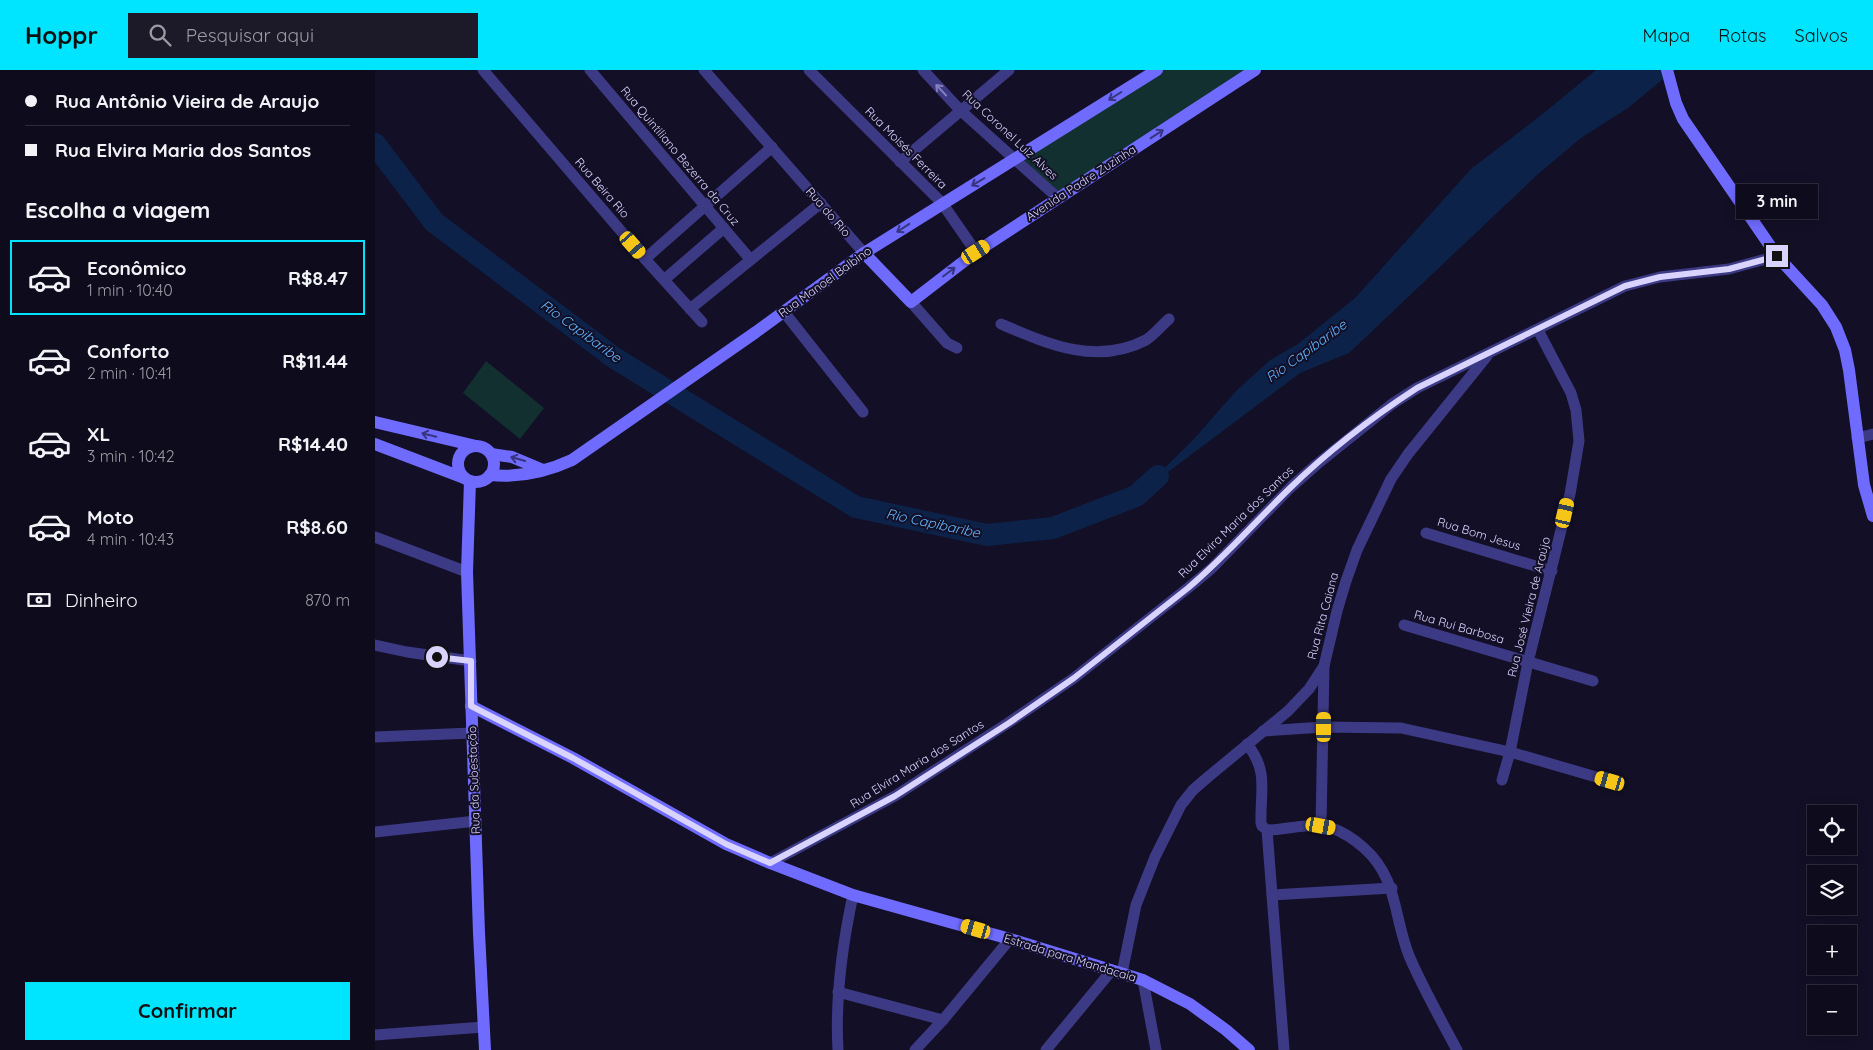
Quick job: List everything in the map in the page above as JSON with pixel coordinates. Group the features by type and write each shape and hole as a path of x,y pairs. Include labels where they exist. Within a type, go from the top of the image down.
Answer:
{"street":[{"name":"Rua Beira Rio","path":"483,70 645,260 665,279 702,322"},
{"name":"Rua Quintiliano Bezerra da Cruz","path":"590,70 750,259"},
{"name":"Rua do Rio","path":"704,70 865,253 947,343 957,348"},
{"name":"Rua Moisés Ferreira","path":"809,70 942,203 976,252"},
{"name":"Rua Coronel Luiz Alves","path":"923,70 960,110 1058,198"},
{"path":"900,162 1009,70"},
{"name":"Rua Manoel Balbino","path":"490,475 519,476 561,465 572,460 756,332 865,253 1157,70"},
{"name":"Avenida Padre Zuzinha","path":"911,302 976,252 1255,70"},
{"path":"1667,70 1676,103 1683,119 1777,256 1822,305 1835,327 1845,350 1864,485 1873,516"},
{"path":"645,260 772,147"},
{"path":"690,309 821,203"},
{"path":"665,279 724,228"},
{"name":"Rua Elvira Maria dos Santos","path":"770,863 895,796 1043,700 1165,607 1211,569 1291,487 1392,404 1417,388 1618,290 1643,280 1729,269 1777,256"},
{"path":"783,312 863,412"},
{"path":"1001,324 1039,340 1080,352 1116,351 1147,339 1169,319"},
{"name":"Rua José Vieira de Araújo","path":"1502,780 1510,752 1528,662 1552,571 1579,441 1579,426 1571,394 1538,330"},
{"name":"Rua Rita Caiana","path":"1117,972 1136,905 1169,824 1193,790 1298,701 1324,666 1346,581 1357,550 1391,479 1408,454 1488,355"},
{"path":"375,422 476,446 487,450 491,454 494,464 490,475 481,481 467,479 375,444"},
{"path":"1857,438 1873,434"},
{"path":"467,479 460,473 458,460 465,450 476,446"},
{"path":"491,454 512,458 543,470"},
{"name":"Rua da Subestação","path":"467,479 467,572 471,706 485,1050"},
{"name":"Rua Bom Jesus","path":"1426,533 1552,571"},
{"path":"375,536 467,572"},
{"name":"Rua Rui Barbosa","path":"1404,625 1593,681"},
{"path":"375,645 407,652 471,661"},
{"path":"1321,826 1324,666"},
{"name":"Estrada para Mandacaia","path":"471,706 573,758 726,844 853,895 1011,939 1143,980 1189,1004 1220,1025 1249,1050"},
{"path":"1263,731 1324,727 1401,728 1510,752 1610,781"},
{"path":"375,737 472,733"},
{"path":"1247,744 1254,753 1263,779 1262,826 1267,830 1321,826 1331,828 1345,834 1364,848 1380,865 1392,888 1403,939 1410,957 1457,1050"},
{"path":"375,832 476,821"},
{"path":"1267,830 1284,1050"},
{"path":"1272,895 1392,888"},
{"path":"838,1050 838,992 841,959 853,895"},
{"path":"915,1050 943,1020 1011,939"},
{"path":"1046,1050 1117,972"},
{"path":"1143,980 1156,1050"},
{"path":"838,992 943,1020"},
{"path":"375,1035 484,1027"}],"green space":[{"path":"1164,70 1249,70 1059,195 1019,160"},
{"path":"486,361 544,408 520,439 463,393"}],"water":[{"path":"1596,70 1674,70 1628,108 1581,138 1537,175 1349,353 1300,373 1136,496 1193,440 1236,391 1270,360 1298,344 1355,298 1471,169"}],"waterway":[{"name":"Rio Capibaribe","path":"375,144 434,222 613,357 856,507 987,535 1053,528 1136,496 1158,476"}],"route":[{"path":"437,657 471,661 471,706 573,758 726,844 770,863 857,817 932,774 1074,678 1211,569 1291,487 1316,465 1392,404 1417,388 1488,355 1625,286 1660,277 1711,272 1745,266 1777,256"}]}
